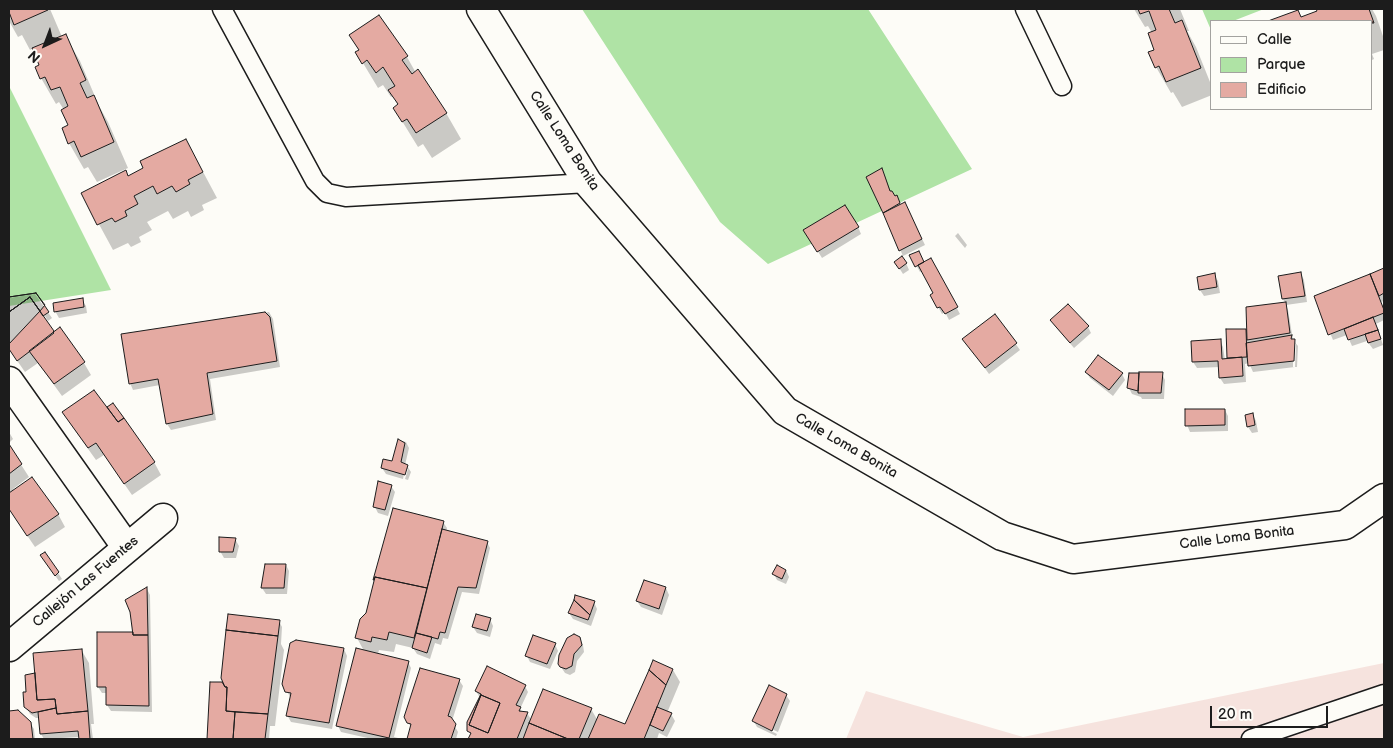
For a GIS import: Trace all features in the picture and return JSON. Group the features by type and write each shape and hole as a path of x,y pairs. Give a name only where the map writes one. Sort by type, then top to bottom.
{"street":[{"name":"Calle Loma Bonita","path":"481,9 588,183 785,411 1002,536 1073,559 1345,525 1384,498"},
{"path":"9,381 127,548"},
{"name":"Callejón Las Fuentes","path":"9,647 163,518"}],"lane":[{"path":"222,9 315,181 327,193 346,197 588,183"},
{"path":"1025,9 1062,86"},
{"path":"1252,739 1384,694"}],"shaded area":[{"path":"1384,663 1384,739 846,739 866,691 1023,737"}],"green space":[{"path":"582,9 868,9 972,169 768,264 720,222"},
{"path":"1202,9 1264,9 1236,20 1210,20 1210,28"},
{"path":"9,86 111,290 9,306"}],"building":[{"path":"9,9 48,9 48,10 14,25"},
{"path":"1138,9 1169,9 1175,23 1182,20 1201,68 1166,82 1159,66 1155,68 1148,52 1154,50 1148,33 1156,30 1149,11 1140,14"},
{"path":"1316,9 1369,9 1373,20 1271,20 1298,10 1301,17 1317,11"},
{"path":"379,15 408,56 402,60 412,74 418,69 447,113 416,133 407,119 402,122 393,108 398,104 388,90 395,86 383,67 376,73 367,60 362,64 355,52 359,50 349,35"},
{"path":"66,34 86,80 80,83 87,98 94,95 114,142 81,157 74,141 68,144 62,128 68,125 61,110 68,106 60,87 51,90 45,77 40,79 35,67 39,65 32,48"},
{"path":"186,139 203,172 188,180 190,184 176,192 172,186 157,194 153,186 134,196 138,204 125,211 127,216 115,222 112,218 97,225 81,193 126,170 128,176 143,168 140,161"},
{"path":"882,168 890,191 895,196 897,195 900,203 883,213 866,177"},
{"path":"905,202 922,239 899,251 883,213"},
{"path":"845,205 859,227 817,252 803,230"},
{"path":"919,251 924,262 915,267 909,255"},
{"path":"902,256 907,263 899,269 894,262"},
{"path":"931,258 958,307 945,314 940,307 937,308 930,295 933,293 918,265"},
{"path":"1384,268 1384,293 1379,296 1370,274"},
{"path":"1301,272 1305,296 1282,299 1278,276"},
{"path":"1215,273 1217,287 1199,290 1197,277"},
{"path":"1370,274 1384,313 1328,335 1314,296"},
{"path":"36,293 45,305 40,311 30,297 9,312 9,297"},
{"path":"36,293 49,312 43,316 30,297 9,312 9,297"},
{"path":"30,297 40,311 9,344 9,312"},
{"path":"30,297 54,333 17,361 9,349 9,312"},
{"path":"83,298 84,307 54,312 53,303"},
{"path":"1286,302 1290,333 1247,340 1246,307"},
{"path":"1068,304 1089,326 1070,343 1050,320"},
{"path":"265,312 270,317 277,361 207,373 213,414 166,424 158,379 129,384 121,334"},
{"path":"995,314 1017,343 985,368 962,339"},
{"path":"1373,317 1378,330 1348,340 1344,329"},
{"path":"60,327 85,362 54,384 29,351"},
{"path":"1226,329 1246,329 1247,357 1227,358"},
{"path":"1378,330 1381,339 1368,343 1365,334"},
{"path":"1292,335 1291,339 1295,339 1294,361 1248,366 1246,343"},
{"path":"1221,339 1222,359 1242,357 1243,376 1219,378 1218,361 1192,362 1191,341"},
{"path":"1098,355 1123,373 1109,390 1085,372"},
{"path":"1139,372 1163,372 1161,393 1138,393"},
{"path":"1129,373 1139,373 1138,391 1127,388"},
{"path":"94,390 118,422 124,418 155,462 124,484 96,443 88,448 62,412"},
{"path":"113,403 124,418 118,422 107,407"},
{"path":"1185,409 1225,409 1225,425 1185,426"},
{"path":"1253,413 1255,425 1247,427 1245,415"},
{"path":"398,439 405,443 401,462 408,465 405,475 381,468 383,459 392,461"},
{"path":"9,444 22,464 9,474"},
{"path":"32,477 59,514 27,536 9,509 9,493"},
{"path":"378,481 392,485 385,510 373,507"},
{"path":"393,508 444,521 427,588 375,577 373,580"},
{"path":"442,529 488,541 476,588 458,587 445,633 440,632 438,639 416,633"},
{"path":"219,537 236,538 233,552 219,552"},
{"path":"45,552 59,572 55,576 40,555"},
{"path":"265,564 286,564 284,588 261,588"},
{"path":"777,565 786,570 782,579 772,574"},
{"path":"375,577 427,588 414,638 389,632 387,640 372,637 371,642 355,638 360,619 366,613"},
{"path":"644,580 666,587 659,609 636,601"},
{"path":"147,587 148,635 133,635 130,612 125,600"},
{"path":"575,595 595,601 590,615 574,600"},
{"path":"574,600 590,615 588,620 568,613"},
{"path":"228,614 280,620 278,636 226,630"},
{"path":"476,614 491,618 487,631 472,627"},
{"path":"226,630 278,636 268,714 226,711 227,687 225,687 221,678"},
{"path":"97,632 133,632 133,635 148,635 149,706 106,705 106,687 97,687"},
{"path":"416,633 432,637 427,653 412,648"},
{"path":"574,634 580,637 582,645 574,654 572,666 566,669 558,664 559,655 567,638"},
{"path":"533,635 556,643 547,664 525,656"},
{"path":"296,640 344,648 329,723 286,716 291,693 285,692 282,684 290,643"},
{"path":"356,648 409,661 389,738 336,726"},
{"path":"82,649 88,711 57,714 55,699 37,700 33,653"},
{"path":"653,660 673,669 666,685 649,670"},
{"path":"487,666 526,685 516,705 521,707 519,711 528,712 517,739 468,739 471,733 467,731 467,722 481,694 475,691","holes":["481,695 500,703 488,733 469,725"]},
{"path":"420,668 460,679 448,716 456,724 451,739 407,739 411,724 407,723 404,717"},
{"path":"649,670 666,685 644,739 588,739 599,714 625,724"},
{"path":"35,673 37,700 55,699 56,708 32,713 24,707 23,692 26,692 25,675"},
{"path":"210,682 222,682 227,687 226,711 235,712 233,739 207,739"},
{"path":"769,685 787,694 772,731 752,721"},
{"path":"543,689 592,708 579,739 568,739 529,723"},
{"path":"481,695 500,703 488,733 469,725"},
{"path":"657,707 672,713 663,731 650,725"},
{"path":"56,708 57,714 88,711 90,739 79,739 78,731 40,734 38,712"},
{"path":"18,710 31,722 33,739 9,739 9,711"},
{"path":"235,712 268,714 265,739 233,739"},
{"path":"529,723 568,739 523,739"}]}
